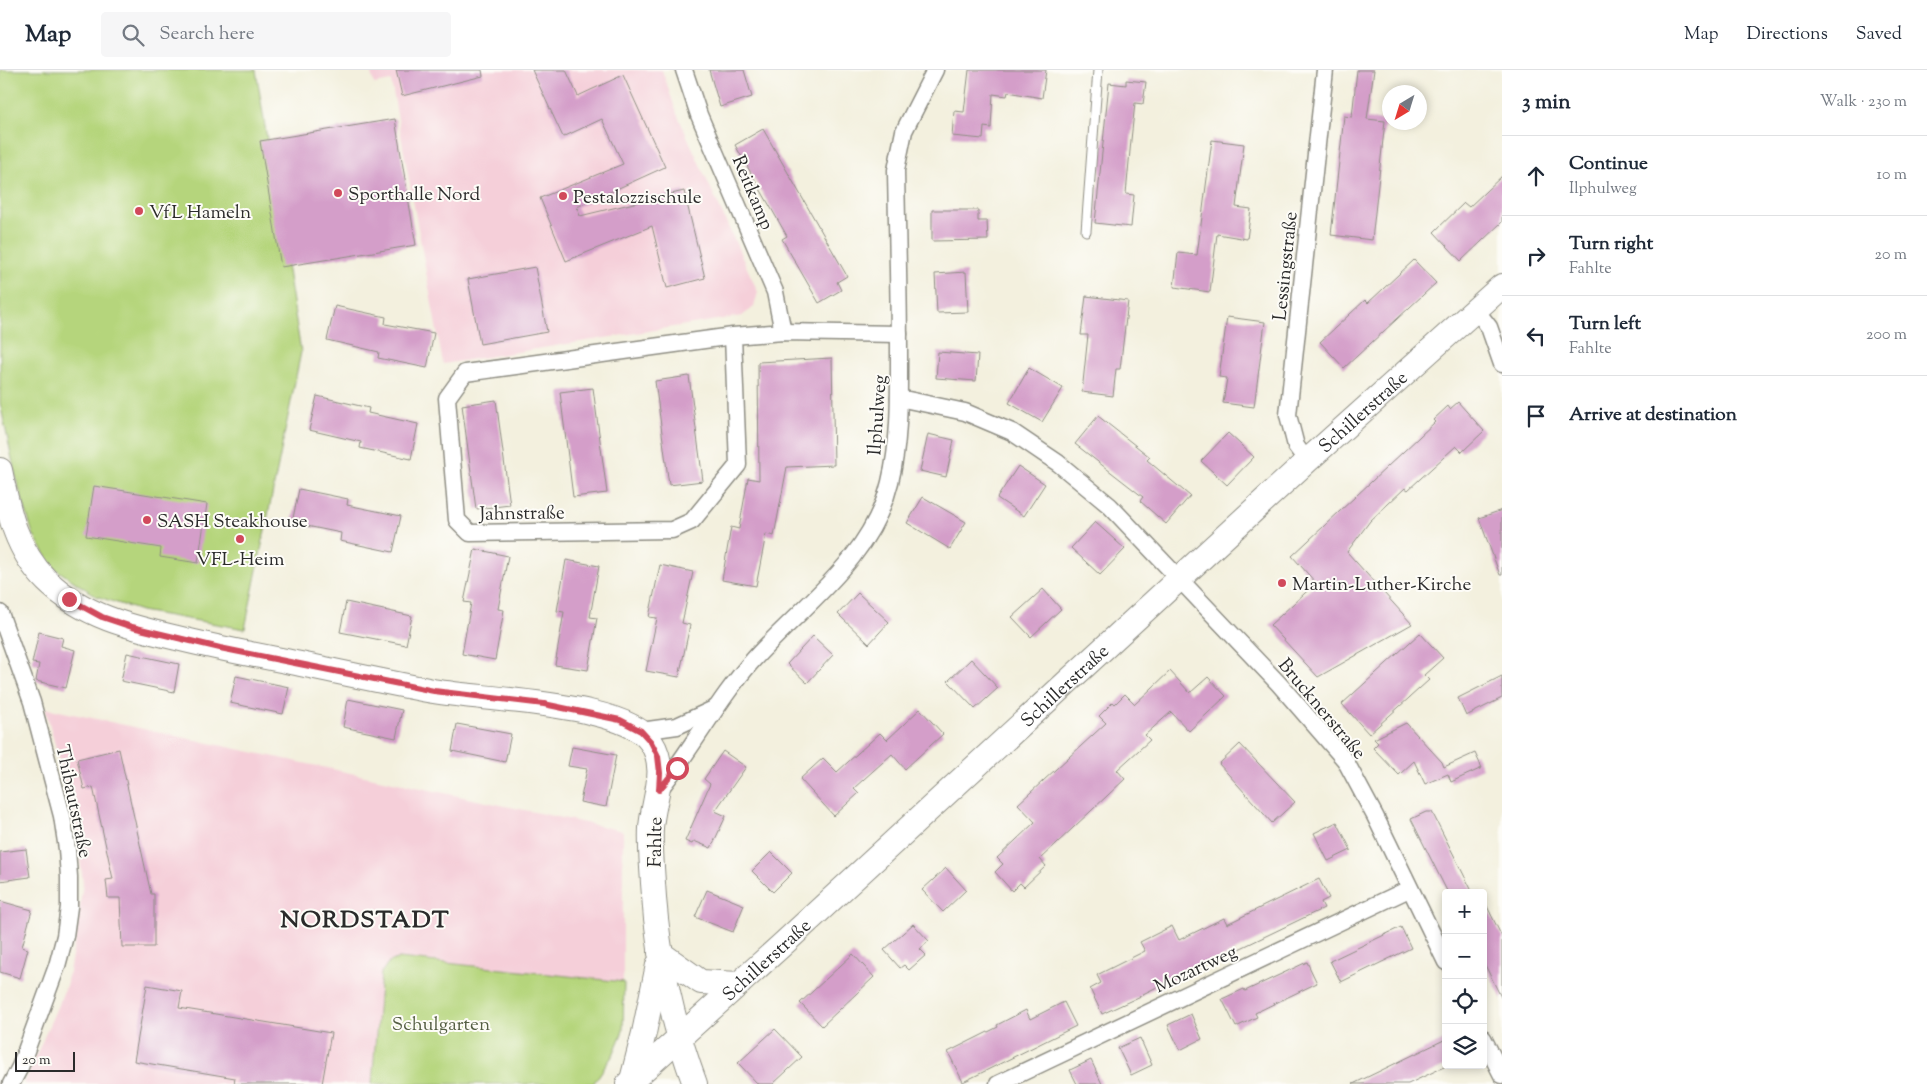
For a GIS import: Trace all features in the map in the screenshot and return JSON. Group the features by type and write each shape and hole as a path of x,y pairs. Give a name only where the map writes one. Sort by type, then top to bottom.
{"main road":[{"name":"Schillerstraße","path":"635,1083 679,1038 1308,461 1502,286"},
{"name":"Fahlte","path":"0,470 8,514 16,536 31,562 47,581 69,599 102,617 132,627 220,648 424,689 544,704 588,713 620,720 641,731 651,742 658,756 660,773 659,790 652,818 651,838 654,897 660,953 679,1038 695,1084"},
{"path":"635,1083 660,953 701,982 739,984"}],"street":[{"name":"Reitkamp","path":"684,70 699,115 775,292 782,332"},
{"name":"Ilphulweg","path":"659,790 677,768 716,708 754,659 829,584 863,544 878,515 890,482 899,416 896,170 904,131 935,70"},
{"name":"Lessingstraße","path":"1308,461 1296,446 1288,415 1325,70"},
{"path":"1476,310 1489,327 1502,364"},
{"name":"Jahnstraße","path":"733,336 738,465 692,521 672,530 470,533 457,520 447,398 464,373 733,336 782,332 899,334"},
{"name":"Brucknerstraße","path":"899,398 965,412 1012,432 1058,463 1110,506 1279,684 1345,760 1375,816 1442,954"},
{"name":"Thibautstraße","path":"0,613 32,702 62,816 69,877 69,908 65,936 57,966 20,1068 11,1084"},
{"name":"Ilphulweg","path":"641,731 677,726 716,708"},
{"name":"Mozartweg","path":"998,1084 1409,888"},
{"path":"1487,1046 1502,1075"}],"lane":[{"path":"1086,231 1098,70"}],"shaded area":[{"name":"Pestalozzischule","path":"370,70 662,70 677,114 758,292 754,307 742,316 443,364 391,81 374,84"},
{"path":"45,708 623,831 623,1031 613,1055 593,1084 24,1084 66,986 75,941 83,883 75,817"}],"green space":[{"name":"VfL Hameln","path":"0,70 256,70 301,352 245,629 141,611 96,596 54,568 33,534 17,482 0,403"},
{"name":"Schulgarten","path":"399,958 624,982 623,1031 613,1055 593,1084 372,1084 381,973 388,963"}],"building":[{"path":"396,70 482,70 483,76 402,96"},
{"path":"532,70 566,70 578,96 623,75 665,167 577,207 580,216 684,191 705,278 667,288 652,226 566,261 540,198 623,164 602,119 563,137"},
{"path":"709,70 744,70 752,97 720,107"},
{"path":"969,70 1046,70 1042,98 1008,92 1007,96 993,94 991,128 984,127 983,139 952,136 954,111 964,112"},
{"path":"1357,70 1374,70 1367,119 1382,121 1382,130 1384,130 1372,240 1331,235 1344,116 1352,117"},
{"path":"1126,80 1146,82 1143,104 1135,103 1131,140 1126,194 1134,195 1131,227 1095,223 1109,83 1126,85"},
{"name":"Sporthalle Nord","path":"395,119 416,245 281,267 260,141"},
{"path":"763,129 847,276 837,282 841,290 819,303 782,239 787,236 735,145"},
{"path":"1212,140 1244,144 1236,207 1251,209 1247,239 1217,234 1210,292 1174,287 1178,253 1197,255"},
{"path":"1502,176 1502,222 1461,261 1434,232 1464,203 1469,207"},
{"path":"932,210 978,210 978,221 987,221 988,240 932,241"},
{"path":"1414,260 1436,283 1344,368 1320,342 1365,300 1368,303"},
{"path":"535,267 547,332 480,344 468,279"},
{"path":"966,272 968,312 937,313 935,274"},
{"path":"1086,296 1128,301 1120,369 1116,369 1113,396 1082,392 1088,335 1081,335"},
{"path":"335,306 386,317 385,324 434,333 427,368 378,358 379,352 327,340"},
{"path":"1227,317 1265,322 1254,407 1223,403 1227,378 1219,377"},
{"path":"938,352 978,355 976,381 936,378"},
{"path":"832,358 834,465 787,467 774,536 766,534 756,586 722,580 731,527 739,529 748,478 759,480 758,362"},
{"path":"1029,368 1063,388 1042,422 1009,403"},
{"path":"689,376 703,481 669,485 655,381"},
{"path":"593,388 607,493 573,497 560,392"},
{"path":"317,396 369,408 368,413 418,424 411,459 360,448 361,442 309,430"},
{"path":"496,400 510,505 476,509 462,405"},
{"path":"1458,402 1484,431 1462,452 1456,446 1408,490 1405,488 1370,521 1347,552 1412,624 1318,677 1270,625 1316,583 1292,556 1435,422 1433,420 1448,406 1450,409"},
{"path":"1098,416 1150,457 1147,460 1190,496 1166,524 1140,501 1143,497 1075,444"},
{"path":"1228,433 1254,457 1227,485 1201,461"},
{"path":"928,434 954,440 946,477 920,471"},
{"path":"1018,466 1045,484 1024,516 997,498"},
{"name":"SASH Steakhouse","path":"94,486 207,504 198,563 160,557 161,548 86,536"},
{"path":"299,489 348,499 347,505 401,516 393,552 340,541 341,533 292,523"},
{"path":"923,497 966,522 950,549 907,523"},
{"path":"1502,510 1502,575 1500,575 1479,518"},
{"path":"1095,522 1125,549 1100,575 1071,548"},
{"path":"475,549 508,556 498,609 504,610 495,660 462,654 471,603 464,602"},
{"path":"566,560 599,566 590,617 597,618 588,670 555,665 564,612 557,611"},
{"path":"660,565 693,572 682,623 690,625 679,677 646,671 657,618 649,617"},
{"path":"1043,589 1061,609 1031,637 1012,617"},
{"path":"858,593 889,622 869,644 838,614"},
{"path":"346,602 412,616 406,645 340,632"},
{"path":"39,632 63,638 61,646 75,650 66,688 36,681 39,664 32,663"},
{"path":"1420,633 1443,658 1424,675 1429,680 1369,734 1342,704"},
{"path":"813,636 833,655 807,683 787,664"},
{"path":"127,653 179,664 174,692 121,681"},
{"path":"971,659 998,688 975,709 948,681"},
{"path":"1170,671 1190,693 1208,677 1226,696 1189,731 1171,712 1145,735 1150,740 1117,770 1125,779 1040,859 1046,866 1024,887 1020,883 1012,891 995,872 1003,864 997,858 1035,822 1018,804 1106,723 1099,716 1113,702 1115,704 1125,694 1135,704"},
{"path":"236,676 289,687 283,714 230,703"},
{"path":"1502,676 1502,698 1466,716 1458,698"},
{"path":"348,699 402,710 396,738 343,727"},
{"path":"920,709 943,734 905,769 892,754 854,788 859,793 834,816 800,779 823,758 837,772 880,733 887,740"},
{"path":"1406,723 1442,762 1444,767 1475,753 1482,768 1451,782 1448,774 1425,784 1414,761 1399,775 1373,748 1378,743 1374,739"},
{"path":"457,724 511,734 505,762 452,751"},
{"path":"1240,744 1295,802 1272,823 1219,764"},
{"path":"572,747 616,755 606,807 580,802 587,769 568,766"},
{"path":"119,749 151,894 154,894 154,947 122,947 120,898 108,898 106,880 113,879 93,787 84,789 77,759"},
{"path":"723,751 746,767 715,811 726,816 711,848 694,841 692,844 685,841 710,784 704,779"},
{"path":"1426,812 1432,812 1471,889 1446,889 1411,819"},
{"path":"1337,822 1351,850 1328,861 1314,833"},
{"path":"26,849 30,877 0,881 0,852"},
{"path":"771,852 792,873 773,892 752,871"},
{"path":"946,868 966,890 943,912 922,890"},
{"path":"1319,879 1329,898 1321,902 1324,908 1214,961 1213,959 1102,1014 1090,989 1101,983 1097,975 1145,951 1140,942 1172,926 1179,940 1224,918 1227,924"},
{"path":"707,890 744,905 733,932 695,917"},
{"path":"0,901 32,910 22,947 28,949 20,978 0,972"},
{"path":"1487,906 1502,937 1502,999 1487,969"},
{"path":"913,924 929,941 920,949 926,955 909,970 904,965 900,968 884,950"},
{"path":"1401,927 1411,948 1341,982 1330,961"},
{"path":"853,954 874,977 822,1026 800,1003"},
{"path":"1307,962 1317,983 1255,1013 1257,1017 1236,1027 1222,999 1244,989 1245,991"},
{"path":"147,985 182,991 179,1008 331,1033 322,1084 234,1084 235,1078 134,1061"},
{"path":"1064,1002 1076,1026 963,1082 948,1052 998,1027 997,1025 1026,1010 1030,1019"},
{"path":"1191,1014 1202,1039 1180,1050 1168,1025"},
{"path":"775,1029 802,1057 773,1084 758,1084 738,1063"},
{"path":"1140,1038 1152,1065 1131,1075 1118,1048"},
{"path":"1442,1041 1442,1068 1408,1084 1353,1084"},
{"path":"1091,1060 1102,1084 1077,1084 1070,1070"}],"place":[{"name":"Sporthalle Nord","path":"338,193"},
{"name":"Pestalozzischule","path":"563,196"},
{"name":"VfL Hameln","path":"139,211"},
{"name":"SASH Steakhouse","path":"147,520"},
{"name":"VFL-Heim","path":"240,539"},
{"name":"Martin-Luther-Kirche","path":"1282,583"}],"district":[{"name":"NORDSTADT","path":"365,919"}],"route":[{"path":"69,599 102,617 132,627 220,648 434,691 544,704 620,720 641,731 651,742 658,756 659,790 677,768"}]}
